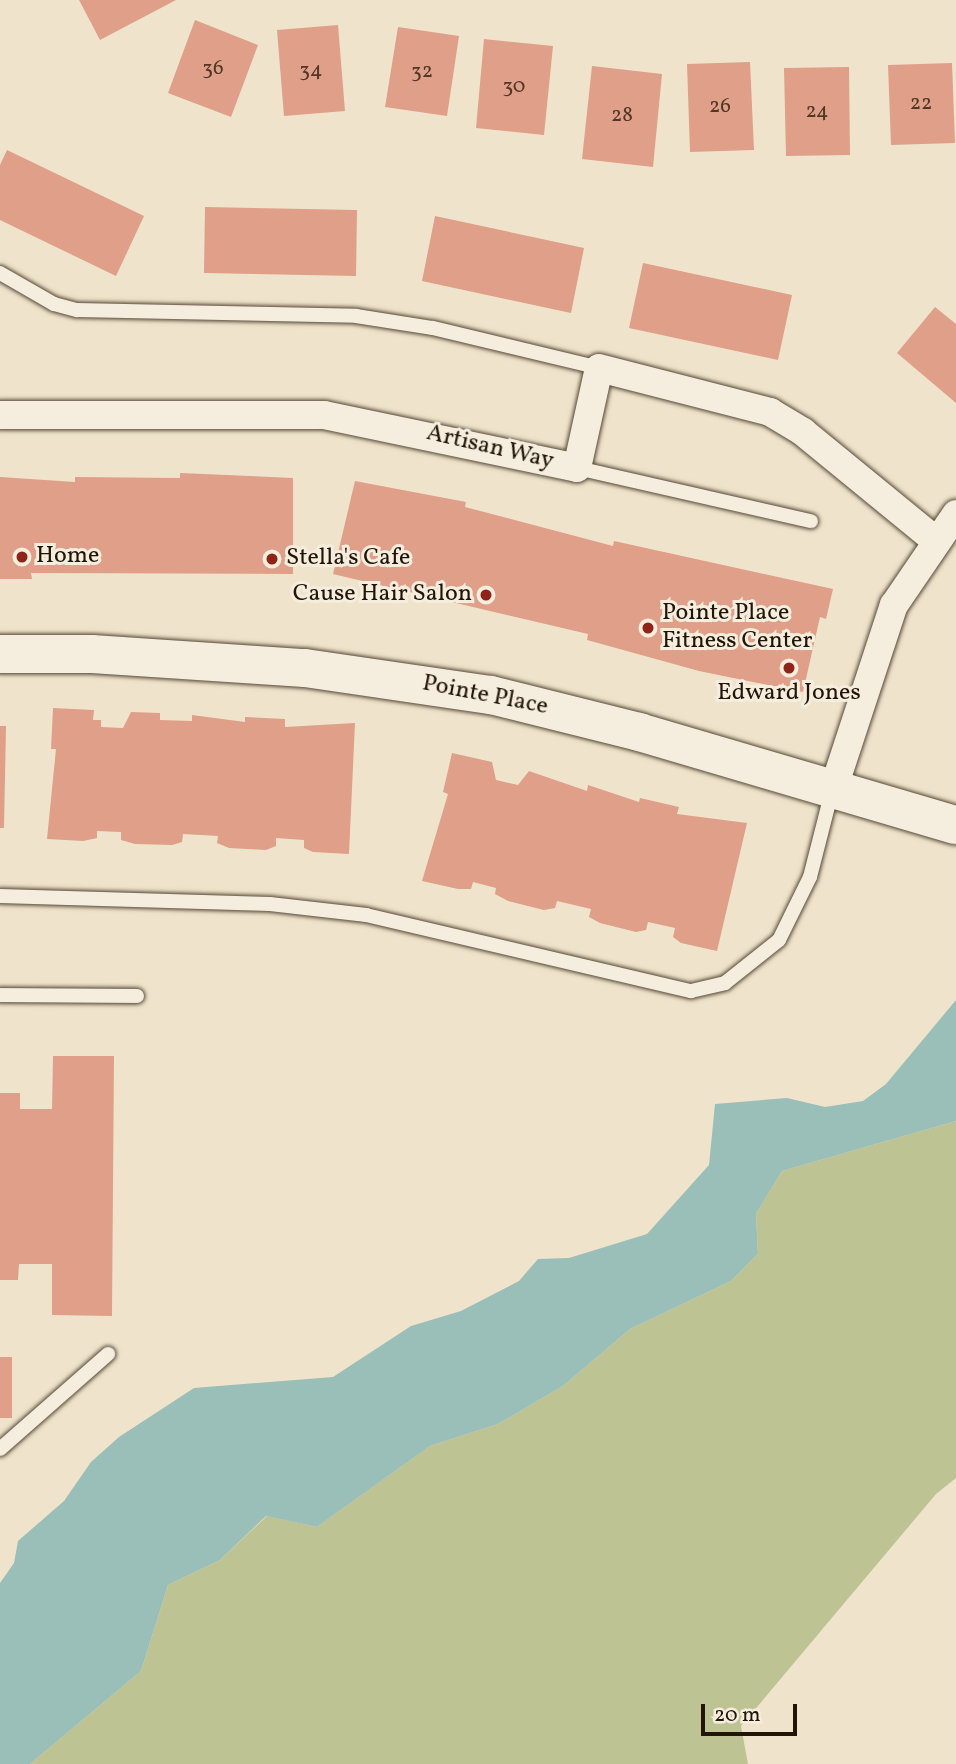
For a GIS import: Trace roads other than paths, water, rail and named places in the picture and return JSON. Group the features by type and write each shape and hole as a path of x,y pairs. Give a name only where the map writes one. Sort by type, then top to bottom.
{"street":[{"name":"Artisan Way","path":"0,415 324,415 577,468 599,368"},
{"path":"599,368 770,412 803,432 935,540"},
{"path":"833,790 879,639 913,571 956,514"},
{"name":"Pointe Place","path":"0,654 92,654 403,681 565,712 956,825"}],"lane":[{"path":"0,273 54,304 77,310 356,316 433,328 599,368"},
{"path":"577,468 811,520"},
{"path":"0,896 270,904 366,915 691,991 725,983 779,940 810,877 833,790"},
{"path":"0,995 137,996"},
{"path":"0,1449 108,1354"}],"water":[{"path":"956,1000 956,1121 782,1171 756,1214 758,1254 731,1281 630,1329 563,1386 498,1424 430,1446 317,1527 266,1516 220,1560 168,1585 141,1671 30,1764 0,1764 0,1583 14,1563 18,1541 64,1501 91,1462 119,1437 194,1388 333,1377 411,1326 461,1311 519,1281 538,1259 569,1258 647,1234 709,1165 715,1104 787,1098 825,1107 863,1101 886,1084"}],"place":[{"name":"Home","path":"22,557"},
{"name":"Stella's Cafe","path":"272,559"},
{"name":"Cause Hair Salon","path":"486,595"},
{"name":"Pointe Place Fitness Center","path":"648,628"},
{"name":"Edward Jones","path":"789,668"}]}
